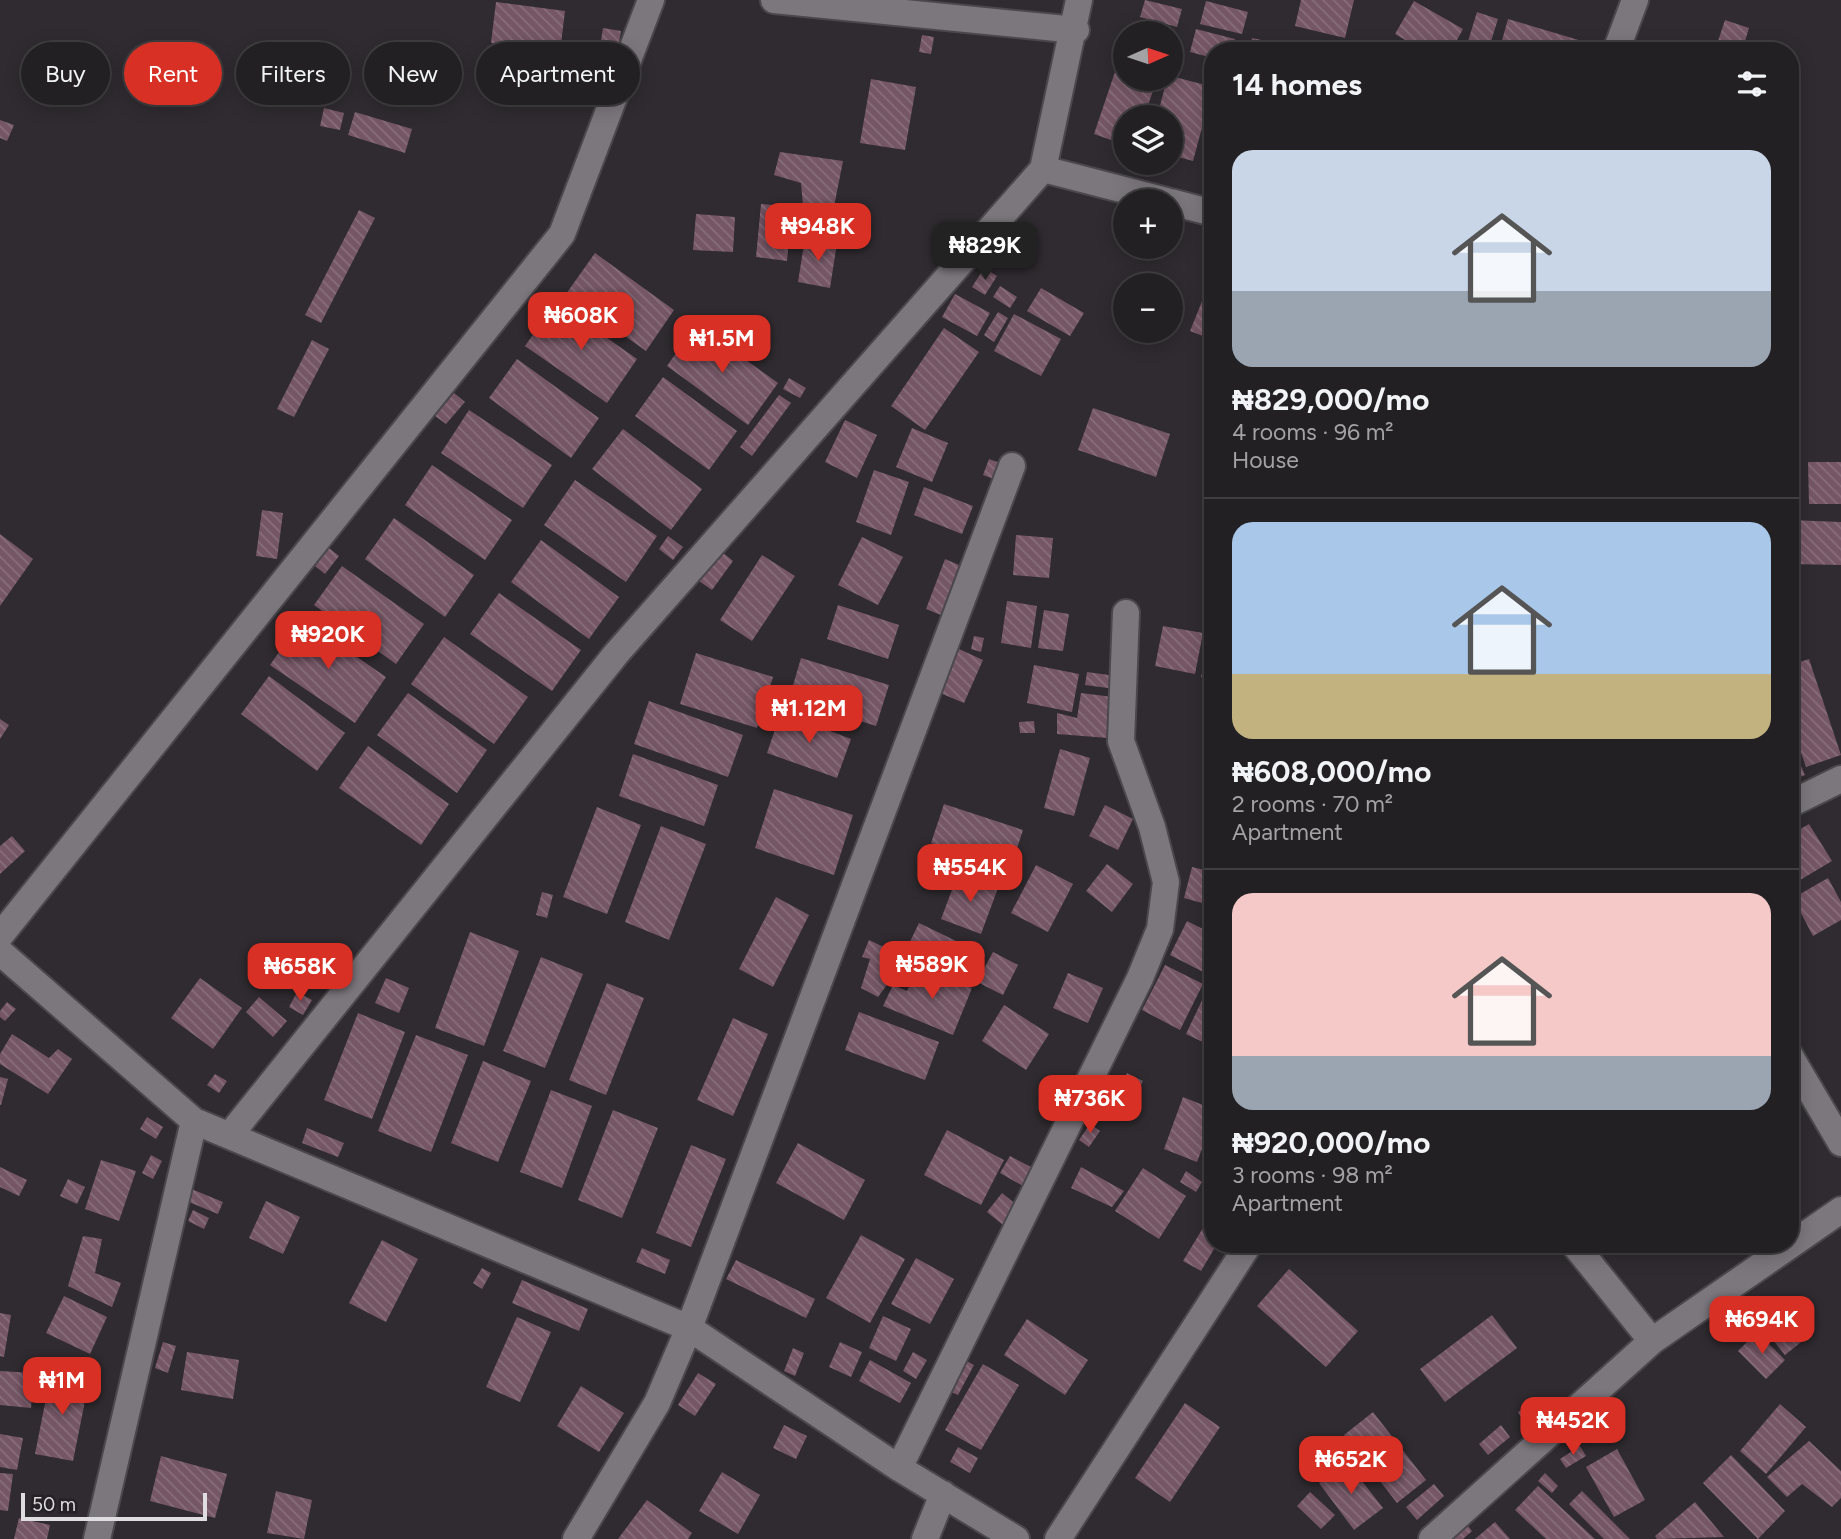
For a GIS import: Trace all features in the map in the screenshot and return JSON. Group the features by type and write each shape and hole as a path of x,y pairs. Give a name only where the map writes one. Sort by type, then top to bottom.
{"street":[{"path":"0,936 562,234 651,0"},
{"path":"774,0 1076,30"},
{"path":"230,1135 617,654 1043,169 1076,30 1079,0"},
{"path":"1619,42 1635,0"},
{"path":"1043,169 1119,189"},
{"path":"1183,206 1204,211"},
{"path":"576,1539 657,1403 689,1328 1012,466"},
{"path":"900,1468 1140,978 1160,929 1166,882 1152,827 1121,741 1126,613"},
{"path":"1799,800 1841,779"},
{"path":"0,952 194,1121 689,1328 900,1468 1016,1539"},
{"path":"1799,1071 1841,1143"},
{"path":"97,1539 194,1121"},
{"path":"1799,1239 1841,1210"},
{"path":"1058,1539 1243,1253"},
{"path":"1581,1253 1653,1341"},
{"path":"1432,1539 1653,1341 1779,1253"},
{"path":"925,1539 943,1494"}],"building":[{"path":"1145,0 1182,9 1179,21 1155,21 1140,17"},
{"path":"1301,0 1354,0 1345,38 1295,26"},
{"path":"1206,1 1248,12 1242,34 1200,24"},
{"path":"1414,1 1463,29 1456,42 1409,42 1395,34"},
{"path":"496,2 565,11 561,42 491,42"},
{"path":"1477,12 1498,19 1491,42 1468,42"},
{"path":"1508,19 1582,41 1582,42 1502,42"},
{"path":"1725,20 1749,28 1745,42 1718,42"},
{"path":"603,28 621,31 619,42 601,42"},
{"path":"1196,29 1235,39 1234,42 1204,42 1204,56 1190,52"},
{"path":"922,35 934,37 931,54 919,52"},
{"path":"1252,38 1271,42 1251,42"},
{"path":"1113,78 1113,91 1153,91 1148,105 1113,105 1113,141 1094,134"},
{"path":"871,79 916,87 905,150 860,143"},
{"path":"1183,79 1204,85 1204,120 1193,161 1183,158 1183,105 1160,105 1164,91 1183,91"},
{"path":"324,108 344,113 340,130 320,126"},
{"path":"355,112 412,129 405,153 348,135"},
{"path":"0,120 14,125 7,141 0,138"},
{"path":"780,152 843,161 831,222 804,217 801,183 774,175"},
{"path":"761,204 792,207 787,261 756,257"},
{"path":"359,210 375,218 321,323 305,315"},
{"path":"696,214 735,217 733,252 693,250"},
{"path":"805,238 837,243 830,288 798,282"},
{"path":"595,253 674,310 646,351 566,294"},
{"path":"984,268 997,276 985,295 972,287"},
{"path":"1000,286 1017,297 1010,308 993,297"},
{"path":"1041,288 1084,313 1070,336 1027,311"},
{"path":"955,294 990,313 977,336 942,317"},
{"path":"1204,296 1204,336 1190,331"},
{"path":"556,302 637,359 607,403 525,346"},
{"path":"998,312 1008,318 994,342 984,335"},
{"path":"1014,314 1061,339 1041,376 994,351"},
{"path":"696,324 778,383 748,425 667,366"},
{"path":"944,328 979,352 925,430 891,406"},
{"path":"312,340 329,349 294,417 277,409"},
{"path":"517,359 599,418 571,458 489,398"},
{"path":"663,377 737,431 709,470 635,416"},
{"path":"789,378 806,388 800,398 783,389"},
{"path":"454,393 465,402 446,424 435,416"},
{"path":"779,395 791,403 752,456 740,447"},
{"path":"1093,408 1170,434 1156,477 1078,450"},
{"path":"469,410 552,465 523,508 441,453"},
{"path":"845,420 877,435 857,478 825,462"},
{"path":"912,428 948,443 932,482 896,467"},
{"path":"623,429 702,489 671,530 592,469"},
{"path":"989,459 1003,464 996,480 983,475"},
{"path":"1808,462 1841,462 1841,504 1809,504"},
{"path":"432,465 512,520 485,560 405,505"},
{"path":"874,470 909,482 891,535 856,522"},
{"path":"575,480 657,536 626,582 544,525"},
{"path":"924,487 973,506 962,534 914,515"},
{"path":"262,510 283,513 277,559 256,556"},
{"path":"394,518 474,575 445,617 365,559"},
{"path":"1799,520 1841,522 1841,565 1799,564"},
{"path":"0,534 33,559 0,606"},
{"path":"1016,535 1053,538 1049,578 1013,575"},
{"path":"668,536 683,547 673,560 659,549"},
{"path":"862,537 903,557 878,605 838,585"},
{"path":"541,540 619,597 589,639 511,582"},
{"path":"329,548 339,556 325,574 315,566"},
{"path":"721,551 733,561 712,590 699,581"},
{"path":"762,555 795,576 752,641 720,620"},
{"path":"945,559 959,565 941,615 926,609"},
{"path":"342,566 424,624 396,664 314,605"},
{"path":"499,593 581,650 552,691 470,634"},
{"path":"1007,601 1037,606 1031,648 1001,643"},
{"path":"838,605 899,625 888,659 827,639"},
{"path":"1044,610 1069,614 1063,651 1038,648"},
{"path":"302,619 386,677 355,723 270,665"},
{"path":"1163,626 1203,633 1195,674 1155,666"},
{"path":"974,636 984,638 981,652 971,649"},
{"path":"444,637 528,697 494,744 411,684"},
{"path":"959,649 983,660 964,703 940,693"},
{"path":"696,653 773,677 757,728 680,704"},
{"path":"801,658 889,685 876,726 789,699"},
{"path":"1809,659 1841,755 1806,767 1799,747 1799,662"},
{"path":"1034,665 1079,674 1072,712 1027,703"},
{"path":"1087,672 1116,676 1115,689 1085,685"},
{"path":"269,676 345,733 317,771 241,714"},
{"path":"408,693 487,750 457,793 377,735"},
{"path":"1081,693 1113,697 1108,738 1057,734 1057,713 1077,718"},
{"path":"649,701 743,735 728,777 634,744"},
{"path":"781,712 851,739 837,778 767,753"},
{"path":"0,719 9,725 0,739"},
{"path":"1034,721 1035,733 1020,733 1019,722"},
{"path":"368,746 449,804 421,845 339,788"},
{"path":"1060,749 1090,758 1074,816 1044,808"},
{"path":"633,754 718,785 704,826 619,796"},
{"path":"1799,761 1805,775 1799,777"},
{"path":"774,789 853,815 834,875 755,848"},
{"path":"944,804 1023,830 1010,870 931,843"},
{"path":"1105,805 1133,819 1118,850 1089,836"},
{"path":"597,807 641,825 607,914 563,897"},
{"path":"1809,824 1832,861 1799,881 1799,830"},
{"path":"661,826 706,844 669,940 625,922"},
{"path":"12,836 25,851 0,874 0,846"},
{"path":"1107,864 1133,884 1112,912 1086,891"},
{"path":"1036,865 1073,884 1048,932 1011,913"},
{"path":"1192,867 1204,870 1204,904 1184,898"},
{"path":"958,874 998,888 981,934 941,919"},
{"path":"1828,878 1841,902 1841,920 1813,936 1799,909 1799,895"},
{"path":"542,892 553,895 547,918 536,915"},
{"path":"776,897 809,915 773,987 739,969"},
{"path":"1187,921 1204,930 1204,972 1170,955"},
{"path":"919,923 985,955 972,979 907,948"},
{"path":"470,932 519,951 484,1046 435,1028"},
{"path":"869,940 913,961 905,981 894,975 878,997 861,988 870,959 862,957"},
{"path":"993,952 1018,965 1003,995 977,982"},
{"path":"541,957 583,974 545,1068 503,1051"},
{"path":"1165,965 1203,984 1180,1030 1142,1010"},
{"path":"935,970 972,988 953,1035 883,1006 893,985 907,991 912,980 926,982"},
{"path":"1068,973 1103,988 1088,1023 1053,1008"},
{"path":"200,978 242,1008 213,1049 171,1018"},
{"path":"386,978 409,988 399,1013 375,1003"},
{"path":"607,983 644,998 606,1095 569,1080"},
{"path":"297,992 312,1000 303,1015 289,1007"},
{"path":"1204,996 1204,1043 1186,1034"},
{"path":"259,997 287,1021 273,1037 246,1012"},
{"path":"7,1002 16,1009 5,1021 0,1017 0,1011"},
{"path":"1004,1005 1049,1034 1026,1070 982,1041"},
{"path":"859,1012 939,1042 925,1080 845,1050"},
{"path":"358,1013 405,1032 372,1119 324,1100"},
{"path":"733,1018 768,1034 733,1116 697,1100"},
{"path":"12,1034 49,1058 58,1049 72,1059 48,1094 0,1064 0,1054"},
{"path":"416,1035 468,1055 431,1152 378,1131"},
{"path":"483,1061 531,1081 498,1162 451,1143"},
{"path":"1127,1073 1143,1081 1128,1110 1112,1102"},
{"path":"215,1074 227,1081 219,1093 207,1085"},
{"path":"0,1077 8,1079 1,1105 0,1105"},
{"path":"551,1090 592,1106 562,1188 520,1172"},
{"path":"1183,1097 1204,1105 1204,1144 1197,1162 1164,1149"},
{"path":"613,1110 658,1128 622,1218 578,1200"},
{"path":"147,1117 163,1127 156,1139 140,1129"},
{"path":"1090,1124 1100,1131 1089,1147 1079,1140"},
{"path":"307,1128 344,1143 338,1157 302,1143"},
{"path":"947,1130 1004,1160 981,1205 924,1175"},
{"path":"798,1143 865,1180 844,1220 776,1183"},
{"path":"691,1145 726,1159 691,1247 656,1233"},
{"path":"151,1155 162,1161 153,1179 142,1173"},
{"path":"1010,1156 1033,1168 1023,1186 1000,1173"},
{"path":"101,1160 136,1171 119,1221 85,1209"},
{"path":"0,1167 27,1180 19,1196 0,1187"},
{"path":"1081,1167 1124,1191 1112,1207 1071,1188"},
{"path":"1143,1168 1186,1196 1159,1239 1115,1211"},
{"path":"1186,1171 1202,1182 1196,1192 1180,1182"},
{"path":"68,1179 85,1187 77,1204 60,1196"},
{"path":"189,1188 223,1202 218,1214 184,1200"},
{"path":"1002,1193 1018,1206 1003,1225 987,1212"},
{"path":"266,1201 300,1217 283,1254 249,1238"},
{"path":"193,1210 209,1218 204,1229 188,1221"},
{"path":"1204,1226 1204,1253 1212,1253 1201,1271 1183,1261"},
{"path":"861,1235 905,1259 870,1323 826,1298"},
{"path":"83,1236 102,1239 95,1273 121,1283 112,1307 68,1286"},
{"path":"382,1240 418,1259 386,1322 349,1303"},
{"path":"642,1248 670,1260 665,1274 636,1262"},
{"path":"916,1258 954,1279 930,1324 891,1304"},
{"path":"736,1260 815,1299 806,1318 726,1279"},
{"path":"482,1268 491,1273 482,1289 473,1283"},
{"path":"1289,1269 1358,1331 1326,1367 1257,1306"},
{"path":"522,1280 588,1309 579,1331 512,1303"},
{"path":"64,1296 107,1317 90,1354 46,1333"},
{"path":"1783,1310 1805,1339 1785,1355 1762,1326"},
{"path":"0,1313 11,1315 4,1357 0,1356"},
{"path":"1492,1315 1517,1348 1445,1402 1420,1369"},
{"path":"883,1316 911,1329 896,1361 869,1348"},
{"path":"517,1317 551,1332 520,1402 486,1387"},
{"path":"1027,1319 1088,1360 1065,1395 1004,1355"},
{"path":"1757,1332 1785,1360 1766,1379 1738,1351"},
{"path":"163,1342 176,1346 168,1373 155,1368"},
{"path":"840,1342 862,1352 851,1377 829,1367"},
{"path":"793,1348 804,1353 795,1376 784,1371"},
{"path":"187,1352 239,1360 233,1399 181,1390"},
{"path":"913,1352 927,1360 916,1379 903,1371"},
{"path":"870,1360 911,1383 900,1403 859,1381"},
{"path":"965,1360 974,1365 958,1395 949,1391"},
{"path":"983,1364 1019,1385 981,1450 945,1430"},
{"path":"0,1371 34,1373 31,1408 0,1405"},
{"path":"51,1373 89,1381 73,1461 35,1454"},
{"path":"698,1373 716,1384 695,1416 678,1405"},
{"path":"581,1386 624,1413 599,1452 557,1426"},
{"path":"1542,1397 1551,1412 1527,1427 1518,1412"},
{"path":"1185,1403 1220,1427 1170,1502 1135,1478"},
{"path":"1780,1404 1806,1427 1766,1474 1740,1451"},
{"path":"1373,1412 1426,1480 1397,1503 1344,1435"},
{"path":"784,1425 807,1436 796,1459 773,1448"},
{"path":"1501,1425 1510,1437 1488,1455 1479,1444"},
{"path":"0,1434 23,1438 17,1470 0,1467"},
{"path":"1809,1441 1841,1471 1841,1498 1832,1507 1802,1484 1787,1497 1767,1477"},
{"path":"1580,1446 1586,1456 1566,1468 1560,1459"},
{"path":"958,1447 978,1458 970,1473 950,1462"},
{"path":"1617,1449 1645,1500 1614,1517 1586,1467"},
{"path":"1731,1455 1785,1511 1758,1539 1703,1483"},
{"path":"161,1456 227,1474 215,1518 150,1501"},
{"path":"1347,1462 1383,1508 1354,1530 1319,1483"},
{"path":"722,1472 760,1495 738,1534 699,1511"},
{"path":"0,1473 13,1474 8,1511 0,1510"},
{"path":"1545,1473 1558,1486 1552,1493 1538,1481"},
{"path":"1434,1484 1444,1496 1417,1520 1406,1507"},
{"path":"1538,1486 1595,1539 1546,1539 1515,1510"},
{"path":"276,1491 312,1500 304,1539 267,1533"},
{"path":"1582,1491 1630,1539 1604,1539 1569,1504"},
{"path":"1310,1492 1335,1515 1321,1529 1297,1506"},
{"path":"647,1500 692,1533 688,1539 618,1539"},
{"path":"1695,1502 1724,1537 1657,1539 1655,1536"},
{"path":"19,1518 50,1525 47,1539 14,1539"},
{"path":"1464,1521 1472,1531 1463,1539 1444,1539"},
{"path":"1495,1522 1510,1539 1475,1539"}]}
